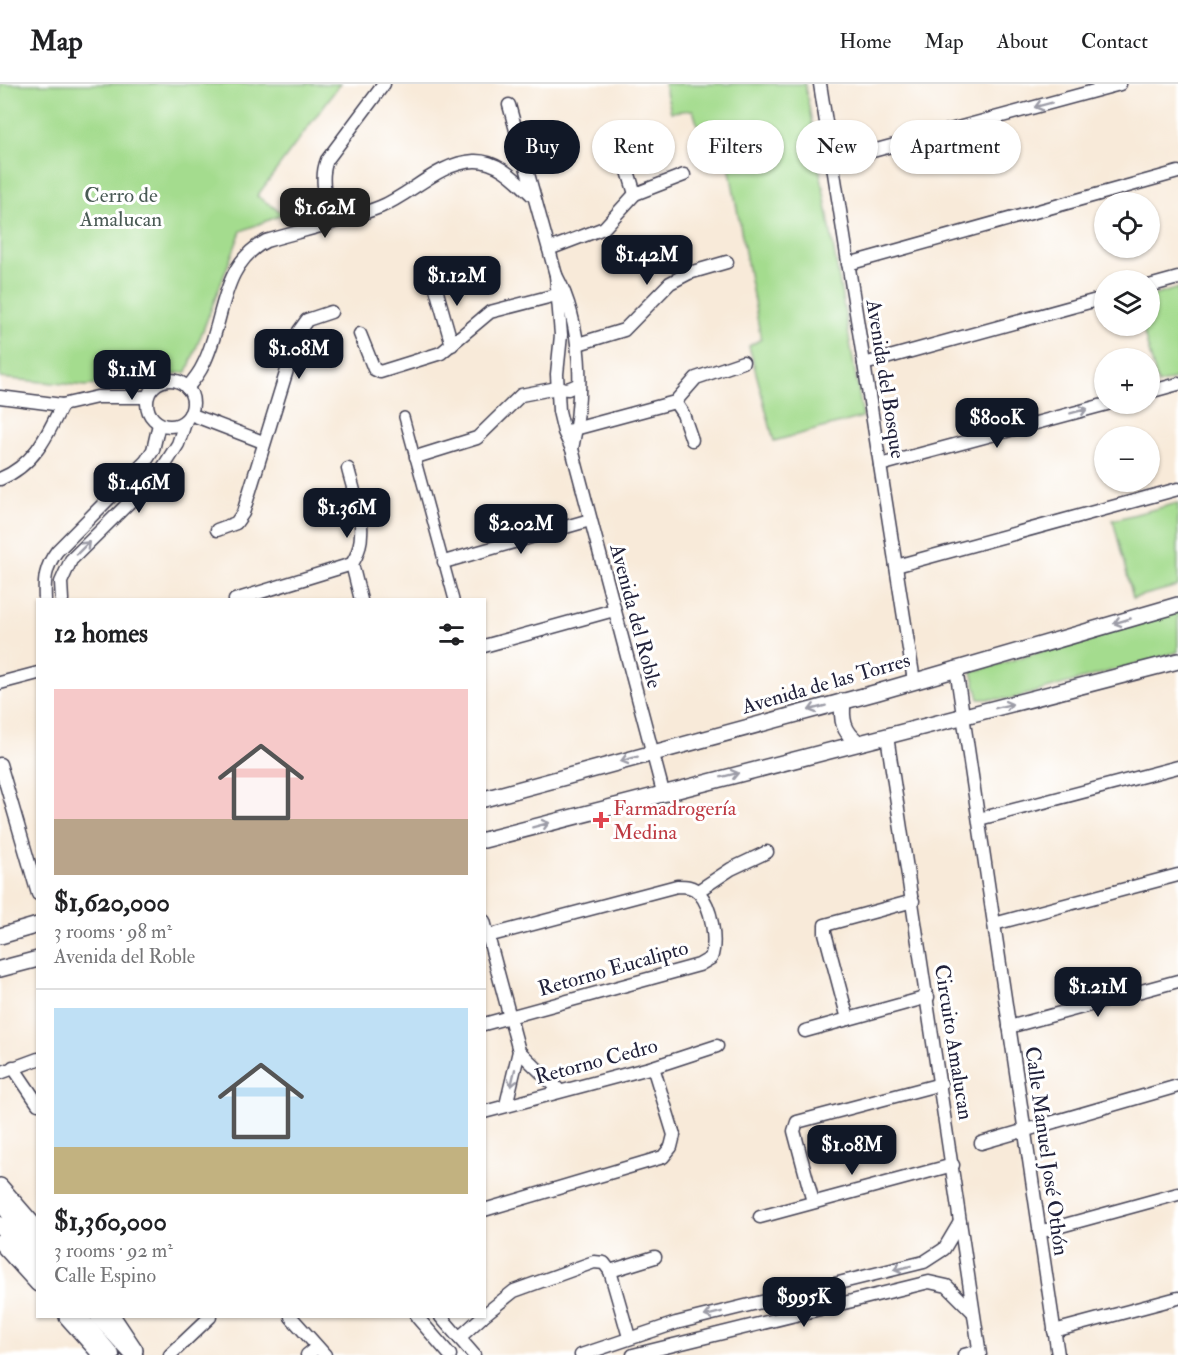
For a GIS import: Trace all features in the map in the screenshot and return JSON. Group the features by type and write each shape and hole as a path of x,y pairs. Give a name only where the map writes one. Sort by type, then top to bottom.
{"main road":[{"path":"0,1202 36,1244"},
{"path":"0,1225 36,1267"},
{"path":"80,1318 110,1350 136,1355"},
{"path":"99,1318 110,1350"}],"street":[{"path":"331,222 323,183 323,171 327,160 384,84"},
{"name":"Avenida del Bosque","path":"820,84 826,120"},
{"path":"878,150 1120,84"},
{"path":"509,105 532,195"},
{"name":"Avenida del Roble","path":"187,388 204,364 232,275 251,248 266,241 377,208 437,173 476,161 508,172 532,195 578,344 578,379 570,430"},
{"path":"848,264 1178,172"},
{"path":"629,174 635,194"},
{"name":"Avenida del Bosque","path":"834,174 914,681"},
{"path":"549,249 604,228 635,194 684,175"},
{"path":"578,344 624,330 670,283 689,273 727,262"},
{"path":"433,278 452,345"},
{"path":"1160,283 1178,278"},
{"path":"360,334 374,369 380,372 441,353 481,317 490,312 561,294"},
{"name":"Avenida del Roble","path":"561,294 557,388 570,430 572,449 590,520 663,792"},
{"path":"864,364 1094,301"},
{"path":"217,530 236,523 240,519 299,331 307,320 332,312"},
{"path":"570,430 675,402 696,378 743,362"},
{"path":"416,457 477,438 521,395 557,388 567,389 578,379 567,370 557,374"},
{"path":"62,598 61,582 71,560 161,471 178,444 193,405 187,388 170,380 160,382 147,397 147,407 151,417 159,424 173,427 188,417"},
{"path":"1160,389 1178,384"},
{"path":"0,397 62,405 97,397 147,397"},
{"path":"675,402 683,414 692,440"},
{"path":"0,479 19,470 33,457 62,405"},
{"path":"880,465 1094,407"},
{"path":"188,417 263,442"},
{"path":"404,417 453,598"},
{"path":"45,598 44,582 48,564 57,551 146,461 153,450 159,424"},
{"path":"242,598 352,564 361,550 363,531 348,469"},
{"path":"896,566 1178,489"},
{"path":"444,562 590,520"},
{"path":"352,564 360,598"},
{"name":"Avenida de las Torres","path":"486,798 843,701 1178,605"},
{"path":"486,645 614,610"},
{"path":"486,839 1178,661"},
{"name":"Calle Manuel José Othón","path":"956,668 1058,1355"},
{"path":"0,683 36,674"},
{"path":"843,701 844,726 849,736 858,743"},
{"name":"Circuito Amalucan","path":"887,736 980,1353"},
{"path":"0,764 36,887"},
{"path":"979,819 1178,767"},
{"path":"506,1105 519,1051 487,936 676,886 688,886 698,891 731,869 767,852"},
{"path":"994,924 1178,875"},
{"name":"Retorno Eucalipto","path":"486,1023 699,965 711,958 716,945 705,902 698,891"},
{"path":"848,1020 825,933 825,925 913,901"},
{"path":"0,936 36,926"},
{"path":"0,969 36,960"},
{"path":"1009,1027 1178,981"},
{"path":"805,1031 928,997"},
{"name":"Retorno Cedro","path":"486,1111 559,1090 653,1067 717,1046"},
{"path":"519,1051 559,1090"},
{"path":"0,1072 36,1060"},
{"path":"13,1067 36,1101"},
{"path":"486,1209 663,1157 671,1147 674,1136 653,1067"},
{"path":"813,1202 794,1131 797,1122 941,1084"},
{"path":"981,1143 1178,1086"},
{"path":"760,1217 953,1165"},
{"path":"0,1186 36,1228"},
{"path":"1040,1232 1178,1194"},
{"path":"581,1355 629,1337 924,1262 944,1249 960,1221"},
{"path":"0,1242 36,1282"},
{"path":"610,1271 656,1257"},
{"path":"486,1313 501,1299 528,1285 594,1262 604,1263 610,1271 629,1337"},
{"path":"924,1262 929,1282"},
{"path":"633,1355 929,1282 946,1286 973,1313"},
{"path":"1054,1331 1178,1298"},
{"path":"68,1318 110,1350"},
{"path":"114,1318 136,1355"},
{"path":"170,1355 209,1318"},
{"path":"292,1318 316,1352"},
{"path":"418,1318 450,1355"},
{"path":"442,1318 474,1355"},
{"path":"459,1338 481,1318"},
{"path":"964,1355 980,1353"}],"green space":[{"name":"Cerro de Amalucan","path":"0,84 340,84 257,196 284,214 241,231 187,372 86,386 0,378"},
{"path":"664,84 805,84 811,120 796,120 796,174 821,174 863,417 774,441 749,346 761,339 731,174 784,174 784,120 696,120 693,110 671,112"},
{"path":"1178,288 1178,378 1160,383 1160,348 1148,348 1145,336 1160,336 1160,294"},
{"path":"1178,503 1178,586 1133,598 1113,520"},
{"path":"1178,611 1178,652 1011,699 979,699 972,672"}],"place":[{"name":"Farmadrogería Medina","path":"601,820"}]}
